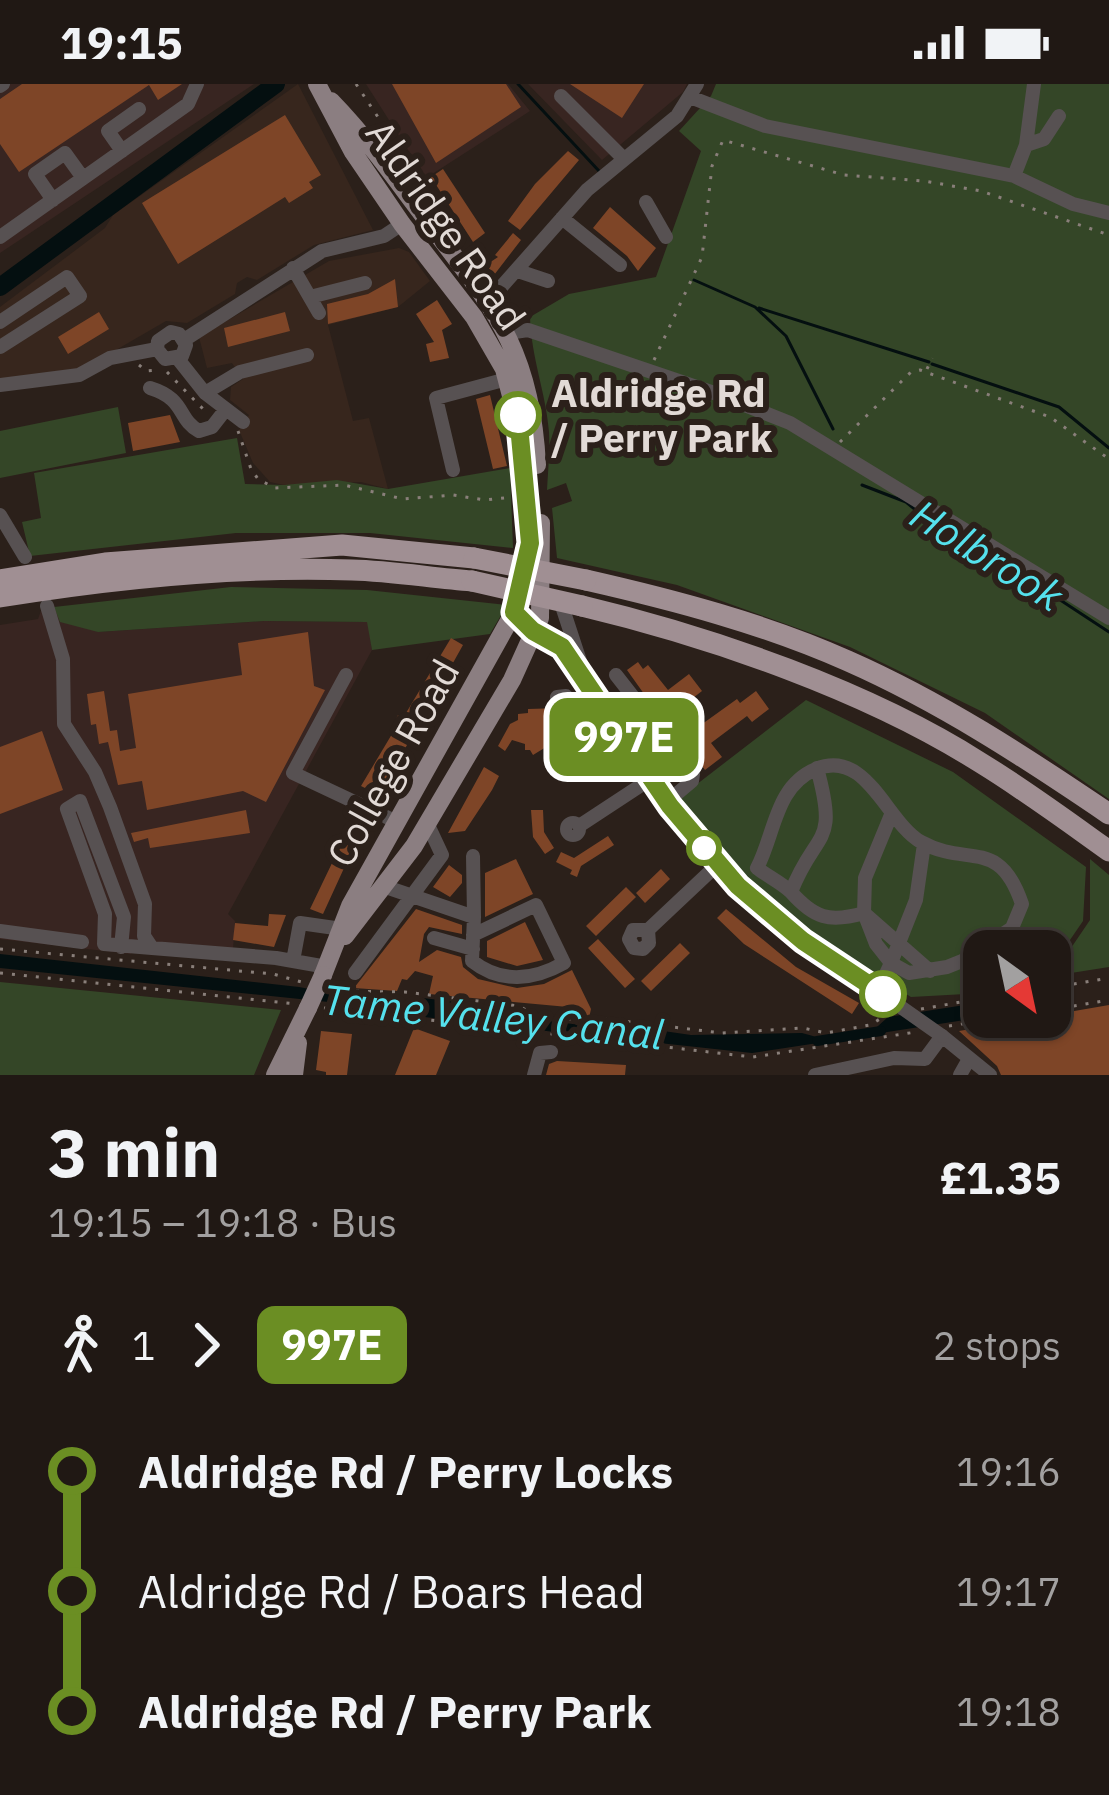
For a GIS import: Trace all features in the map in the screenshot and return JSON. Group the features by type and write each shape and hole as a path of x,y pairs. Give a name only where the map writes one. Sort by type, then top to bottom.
{"highway":[{"path":"0,580 105,562 342,545 473,570 835,688 979,761 1109,851"},
{"path":"0,597 104,580 212,572 473,570 586,580 670,599 845,660 1013,749 1109,814"}],"main road":[{"name":"Aldridge Road","path":"319,87 428,207 488,302"},
{"name":"Aldridge Road","path":"319,87 353,152 402,224 502,336 535,425 542,544 537,624"},
{"path":"402,224 428,207"},
{"path":"488,302 484,310 502,336"},
{"name":"Aldridge Road","path":"502,336 507,379 523,438 530,543 514,612"},
{"name":"College Road","path":"326,974 350,906 514,612"},
{"name":"College Road","path":"326,974 480,747 488,721 537,624"},
{"path":"419,786 473,711 488,721"},
{"path":"275,1075 326,974"},
{"path":"290,1075 307,1010"}],"street":[{"path":"0,237 188,104 196,89 210,84"},
{"path":"1014,176 1026,144 1034,84"},
{"path":"488,302 562,218 677,116 693,91 765,126 1014,176 1073,204 1109,213"},
{"path":"561,96 624,159"},
{"path":"122,151 108,131 139,110"},
{"path":"1026,144 1044,140 1059,116"},
{"path":"53,200 35,174 65,153 83,178"},
{"path":"646,202 666,237"},
{"path":"562,218 620,265"},
{"path":"184,340 322,251 384,236 402,224"},
{"path":"293,268 319,313"},
{"path":"515,275 548,281"},
{"path":"515,275 502,336 528,330 762,411 835,448 1109,618"},
{"path":"0,322 67,277 80,296 0,347"},
{"path":"310,297 365,283"},
{"path":"179,334 184,340 185,351 178,359 165,359 157,349 164,335 179,334"},
{"path":"0,385 80,375 132,351 157,349"},
{"path":"205,393 240,372 307,355"},
{"path":"178,359 221,415 240,428"},
{"path":"453,470 436,398 507,379"},
{"path":"150,388 177,401 194,429 207,429 221,415"},
{"path":"0,515 25,557"},
{"name":"Aldridge Road","path":"542,544 590,684"},
{"path":"47,606 63,659 64,724 95,772 110,808 145,904 144,936 152,949"},
{"name":"Aldridge Road","path":"514,612 537,624 562,647 667,802 717,865 803,941 939,1033 991,1075"},
{"name":"Aldridge Road","path":"537,624 556,624 578,653"},
{"path":"346,674 293,773 397,822"},
{"path":"616,675 693,774 692,781 667,802"},
{"path":"573,704 590,684"},
{"path":"556,697 566,697 596,737"},
{"path":"639,759 662,740"},
{"path":"864,913 834,919 804,909 791,892 757,868 777,808 817,768 835,765 857,772 892,822 924,844 993,860 1010,875 1022,904 1012,928 962,961 909,973 891,963 876,944 864,913 865,878 892,822"},
{"path":"791,892 826,831 829,811 817,768"},
{"path":"579,826 652,778"},
{"path":"121,947 124,917 80,801 67,809 105,914 104,944 121,947 293,961 326,974"},
{"path":"356,973 442,854 428,825"},
{"path":"878,991 921,882 924,844"},
{"path":"434,938 473,942 536,905 564,963 532,979 485,971 472,961 473,942 474,917 473,856"},
{"path":"648,930 717,865"},
{"path":"383,886 474,917"},
{"path":"864,913 930,971"},
{"path":"293,961 300,922 342,929"},
{"path":"0,931 82,942"},
{"path":"815,1075 894,1058 925,1059 939,1033"},
{"path":"534,1075 540,1053 550,1052"},
{"path":"960,1075 969,1059"}],"path":[{"path":"356,84 428,207 458,238"},
{"path":"648,372 702,257 712,166 723,140 844,175 981,191 1109,235"},
{"path":"132,351 143,370 160,370 174,377 240,428 258,479 275,488 344,484 403,499 453,495 497,500 527,495"},
{"path":"927,371 932,358"},
{"path":"835,448 911,372 927,371 1050,417 1109,459"},
{"path":"0,949 273,974 326,974 405,992 519,1006 541,1019 606,1018 722,1033 803,1028 826,1033 870,1025 886,1015 963,1002"},
{"path":"0,973 754,1058 914,1033"},
{"path":"1071,984 1109,978"},
{"path":"1071,1006 1109,1000"},
{"path":"939,1033 963,1027"}],"shaded area":[{"path":"0,84 254,84 0,253"},
{"path":"298,84 373,230 314,245 257,280 247,277 237,283 235,294 187,323 166,321 78,372 0,392 0,307 105,228 113,215"},
{"path":"366,84 508,84 530,111 426,178"},
{"path":"528,84 687,84 602,160"},
{"path":"399,248 409,252 430,281 398,307 328,325 353,421 369,418 388,489 361,482 270,482 253,463 239,430 249,415 230,400 231,387 243,379 232,363 207,368 199,337 329,261"},
{"path":"54,607 98,632 264,621 368,622 372,650 228,914 235,921 233,949 133,942 131,954 0,939 0,625 38,619 42,608"}],"green space":[{"path":"716,84 1109,84 1109,799 985,713 850,647 677,585 557,558 552,508 572,501 566,483 547,490 549,432 530,317 569,294 656,277 701,151 679,131"},
{"path":"118,407 126,453 0,478 0,431"},
{"path":"237,438 245,484 337,480 388,489 510,468 513,548 370,533 236,533 30,556 22,522 41,518 34,473"},
{"path":"231,587 367,590 507,605 490,634 372,650 367,622 264,621 98,632 60,622 54,607"},
{"path":"806,700 953,772 1086,867 1083,921 1071,938 1071,930 963,930 963,994 911,997 842,955 744,878 679,798"},
{"path":"1090,859 1109,875 1109,967 1071,973 1071,948 1090,920"},
{"path":"0,982 281,1010 254,1075 0,1075"}],"water":[{"path":"0,954 299,987 330,993 348,1004 0,968"},
{"path":"415,997 518,1010 542,1026 524,1028 383,1009"},
{"path":"963,1005 963,1020 868,1035 888,1017"},
{"path":"601,1022 691,1035 802,1033 831,1041 752,1053 579,1030"}],"building":[{"path":"22,84 182,84 158,100 149,85 19,172 0,144 0,99"},
{"path":"392,84 506,84 521,107 436,163"},
{"path":"570,84 644,84 622,118"},
{"path":"285,115 321,175 309,182 313,188 289,203 285,197 178,264 142,203"},
{"path":"568,151 579,160 520,230 508,221"},
{"path":"443,169 485,233 473,242 431,177"},
{"path":"610,207 656,248 638,271 593,228"},
{"path":"513,233 521,240 491,279 483,267 498,257 495,255"},
{"path":"395,279 398,307 328,324 327,304 368,294"},
{"path":"437,300 452,324 442,330 449,358 430,362 426,344 434,342 416,314"},
{"path":"99,312 109,329 68,354 58,337"},
{"path":"285,312 290,331 228,347 224,328"},
{"path":"490,395 507,466 493,469 476,399"},
{"path":"170,415 180,442 133,451 128,423"},
{"path":"308,632 314,686 325,690 266,802 243,791 147,810 142,781 118,785 108,742 99,744 96,724 91,725 87,694 104,691 110,731 117,730 120,751 136,748 128,694 242,675 238,643"},
{"path":"451,638 463,645 379,795 361,786 395,729 398,715 403,718"},
{"path":"638,662 643,669 648,665 668,690 689,674 702,691 680,708 698,727 756,691 769,709 752,722 747,716 711,743 722,757 705,770 627,670"},
{"path":"561,708 586,743 578,735 564,736 533,755 525,744 512,740 505,751 498,746 518,714"},
{"path":"42,731 63,790 0,814 0,747"},
{"path":"484,767 499,776 492,790 465,831 448,833"},
{"path":"246,810 250,833 150,848 148,838 134,842 131,833"},
{"path":"531,810 543,810 544,832 554,848 545,854 533,837"},
{"path":"345,836 356,842 323,914 310,909"},
{"path":"608,836 614,845 581,866 577,877 556,862 561,852 574,858"},
{"path":"516,859 533,894 485,917 485,873"},
{"path":"449,865 462,875 462,883 450,897 433,887"},
{"path":"661,869 670,879 645,903 636,893"},
{"path":"626,887 636,897 596,936 586,926"},
{"path":"416,909 462,925 462,934 429,927 419,962 437,950 461,957 463,967 478,979 517,988 544,984 572,970 591,1009 589,1018 566,1016 568,1007 429,994 433,976 415,971 402,979 397,991 354,988"},
{"path":"726,909 796,967 859,1003 852,1014 744,944 717,918"},
{"path":"269,914 286,915 274,947 233,940 235,923 268,926"},
{"path":"525,922 543,960 517,966 487,957 487,941"},
{"path":"598,939 635,979 625,988 588,948"},
{"path":"680,943 690,953 651,991 641,981"},
{"path":"1109,1005 1109,1075 1001,1075 967,1038 1071,1038 1071,1012"},
{"path":"414,1028 450,1041 436,1075 395,1075"},
{"path":"321,1031 352,1034 347,1075 316,1070"},
{"path":"549,1064 626,1065 625,1075 546,1075"}],"waterway":[{"path":"0,287 276,84"},
{"name":"Holbrook","path":"518,84 599,171"},
{"name":"Holbrook","path":"694,280 755,307 786,336 833,429"},
{"path":"759,308 929,362"},
{"path":"932,364 1059,407 1109,448"},
{"name":"Holbrook","path":"862,485 906,502 947,536 981,548 1109,632"},
{"name":"Tame Valley Canal","path":"334,1002 393,1010"},
{"name":"Tame Valley Canal","path":"530,1024 589,1031"},
{"name":"Tame Valley Canal","path":"817,1041 881,1031"}],"bus line":[{"name":"997E","path":"518,415 530,543 514,612 533,631 562,647 670,806 738,886 803,941 883,994"}],"place":[{"name":"Aldridge Rd / Perry Park","path":"518,415"}]}
